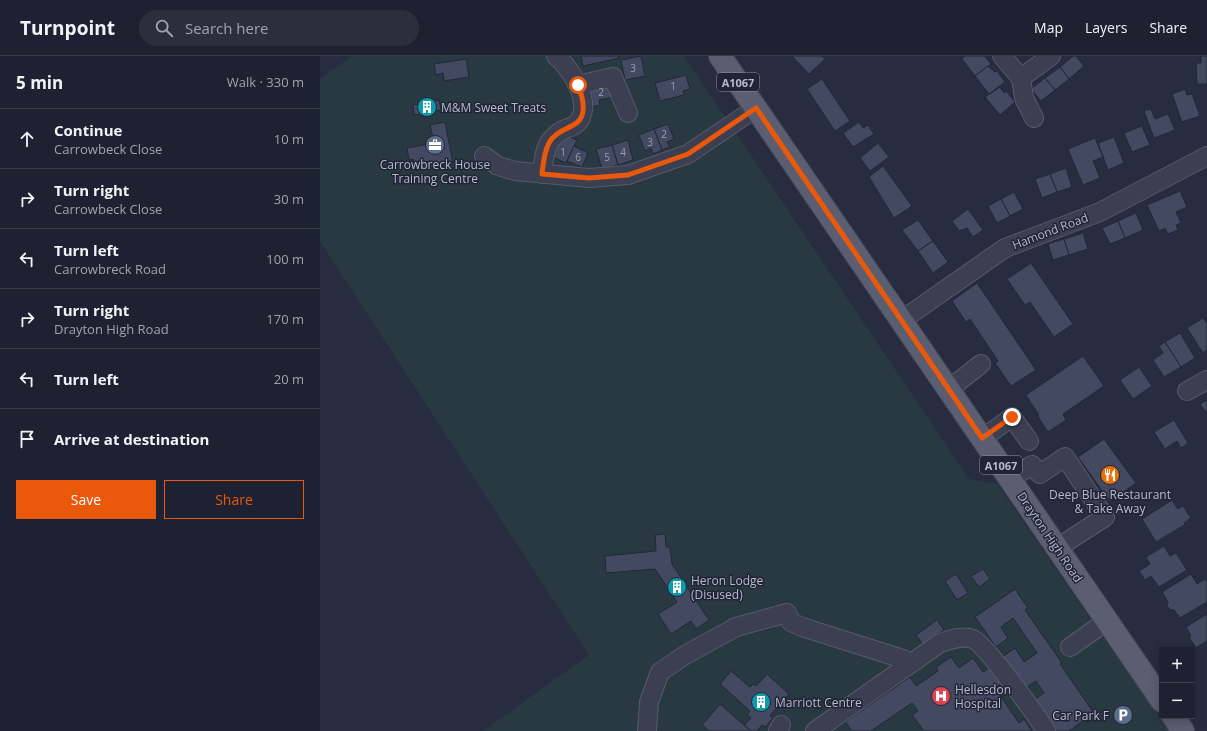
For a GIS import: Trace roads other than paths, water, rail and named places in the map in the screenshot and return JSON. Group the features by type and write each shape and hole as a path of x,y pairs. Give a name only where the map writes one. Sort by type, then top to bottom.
{"main road":[{"name":"Drayton High Road","path":"720,56 1159,697"},
{"path":"1175,719 1183,731"}],"street":[{"path":"542,174 544,157 549,143 560,131 574,126 582,117 583,104 578,85 561,60 556,56"},
{"path":"1002,56 1021,78 1024,98 1034,118"},
{"path":"1021,78 1051,56"},
{"path":"578,85 613,77 628,112"},
{"path":"484,156 498,166 515,171 589,178 628,175 688,154 756,108"},
{"name":"Hamond Road","path":"902,320 1004,248 1100,212 1207,156"},
{"path":"949,389 981,364"},
{"path":"1187,391 1207,380"},
{"path":"982,438 1012,417 1029,441"},
{"path":"1010,479 1032,465 1040,474 1065,457 1105,517 1058,548"},
{"path":"647,731 649,702 660,672 685,655 736,626 762,619 787,613 791,622 802,627 903,659 908,665"},
{"path":"1070,647 1107,621"},
{"path":"815,731 940,643 956,638 974,639 987,652 1046,731"}],"place":[{"name":"M&M Sweet Treats","path":"427,107"},
{"name":"Carrowbreck House Training Centre","path":"435,145"},
{"name":"Deep Blue Restaurant & Take Away","path":"1110,475"},
{"name":"Heron Lodge (Disused)","path":"677,587"},
{"name":"Hellesdon Hospital","path":"941,696"},
{"name":"Marriott Centre","path":"761,702"},
{"name":"Car Park F","path":"1123,715"}]}
